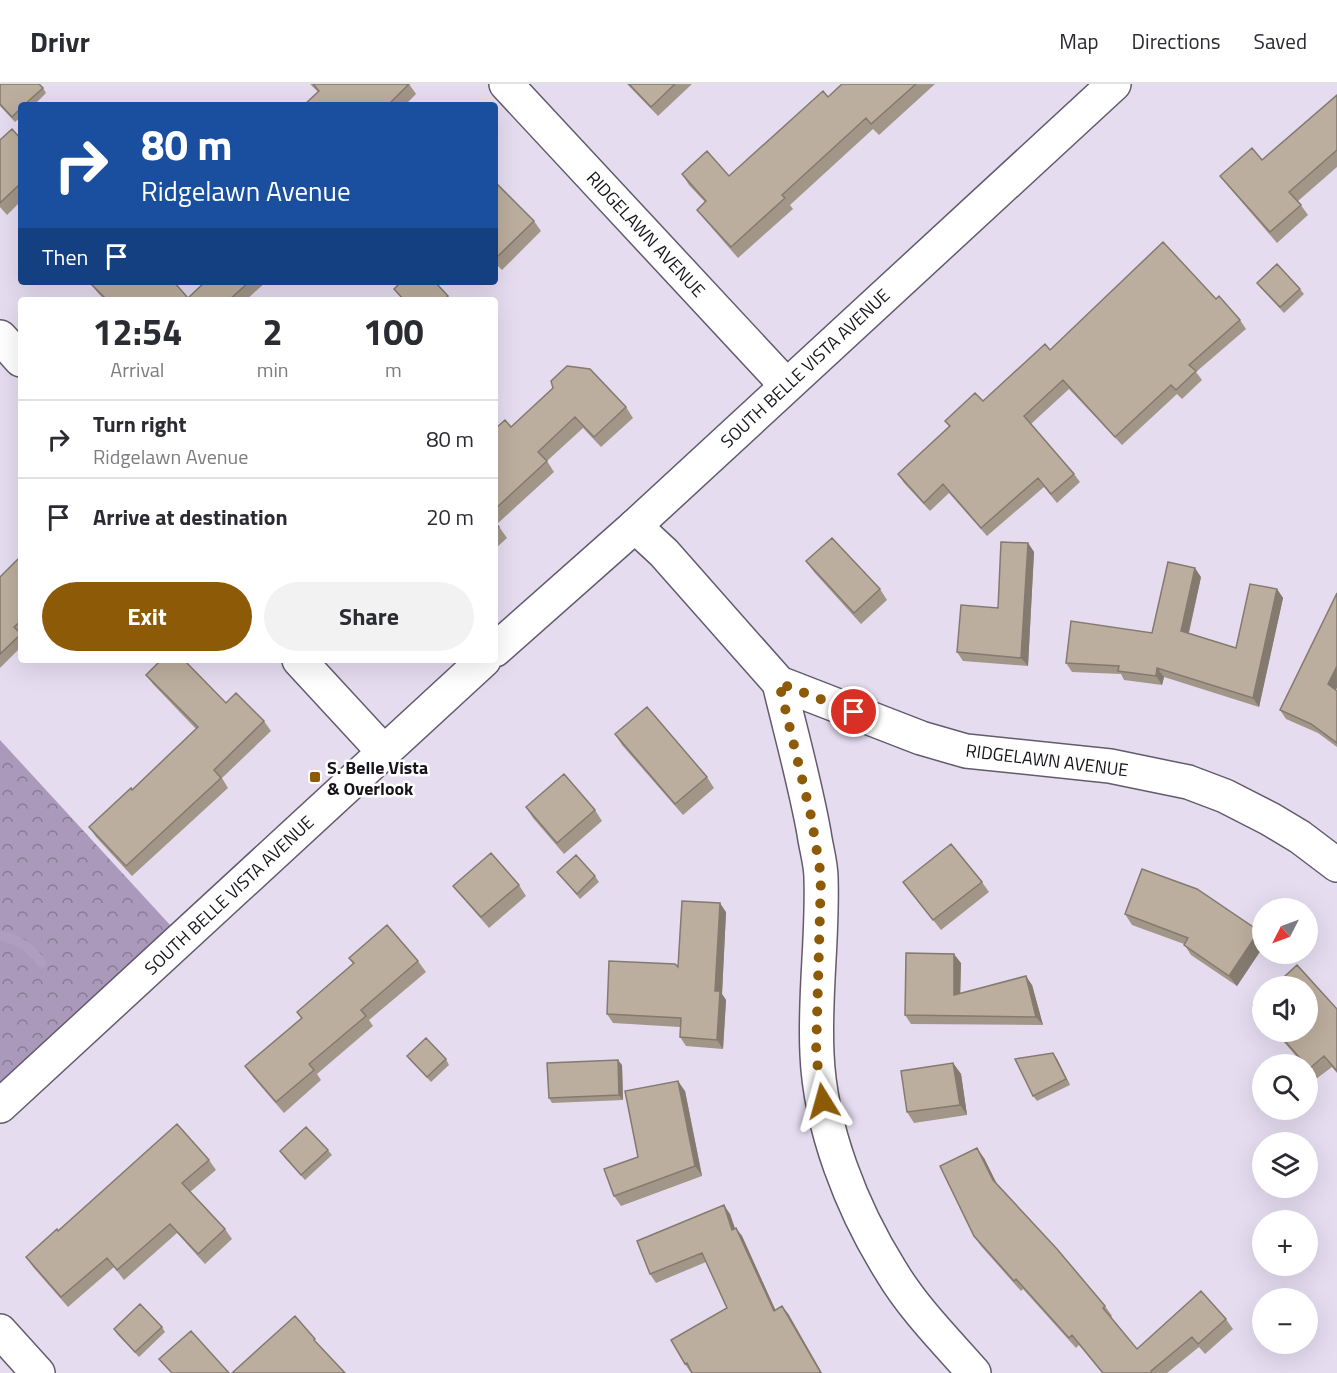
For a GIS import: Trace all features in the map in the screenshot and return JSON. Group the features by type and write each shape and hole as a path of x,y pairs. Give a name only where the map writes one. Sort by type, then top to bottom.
{"street":[{"name":"RIDGELAWN AVENUE","path":"506,84 786,385"},
{"name":"SOUTH BELLE VISTA AVENUE","path":"498,647 635,525 1114,84"},
{"path":"0,337 18,357"},
{"name":"RIDGELAWN AVENUE","path":"635,525 664,554 779,683 921,738 966,751 1110,766 1188,782 1225,796 1270,819 1300,837 1337,865"},
{"path":"302,663 383,751"},
{"name":"SOUTH BELLE VISTA AVENUE","path":"0,1106 481,663"},
{"path":"779,683 811,816 821,876 816,1055 833,1146 871,1237 891,1273 919,1311 974,1373"},
{"path":"0,1331 38,1373"}],"green space":[{"path":"0,740 182,938 0,1106"}],"building":[{"path":"0,84 39,84 43,88 27,102 18,102 18,111 12,117 0,104"},
{"path":"313,84 409,84 391,102 307,102 319,91"},
{"path":"629,84 675,84 651,107"},
{"path":"842,84 916,84 871,124 866,118 782,195 785,198 731,247 697,210 706,201 682,174 707,151 729,176 823,91 828,97"},
{"path":"1337,95 1337,150 1289,192 1301,205 1270,232 1220,176 1252,148 1262,160"},
{"path":"12,129 18,136 18,186 0,203 0,140"},
{"path":"498,185 534,221 498,256"},
{"path":"1163,242 1216,299 1219,296 1240,320 1189,365 1196,371 1176,390 1171,385 1115,437 1063,380 1024,416 1074,474 1051,494 1038,478 981,528 943,484 924,503 898,474 950,426 945,421 975,393 983,401 1045,344 1050,350"},
{"path":"1277,264 1300,289 1280,307 1257,283"},
{"path":"92,285 177,285 187,297 104,297"},
{"path":"202,285 246,285 232,297 189,297"},
{"path":"398,285 438,285 448,296 401,297 394,289"},
{"path":"567,366 590,369 626,407 594,437 575,417 538,452 547,461 498,506 498,426 505,420 511,427 553,388 551,381"},
{"path":"832,538 880,589 854,613 806,561"},
{"path":"1001,542 1028,543 1021,658 957,652 961,605 998,608"},
{"path":"18,559 18,624 14,627 18,631 18,637 0,654 0,577"},
{"path":"1168,562 1195,568 1181,631 1236,648 1250,584 1277,589 1253,698 1157,668 1156,676 1118,671 1119,666 1066,663 1071,621 1152,633"},
{"path":"1337,593 1337,666 1328,684 1337,691 1337,743 1311,724 1280,710"},
{"path":"158,663 187,663 226,703 236,693 264,721 214,770 221,778 126,866 89,827 131,788 132,790 198,727 146,675"},
{"path":"647,707 707,777 675,804 615,734"},
{"path":"564,774 595,810 557,843 526,807"},
{"path":"951,844 982,882 933,920 903,882"},
{"path":"491,853 519,885 481,917 453,886"},
{"path":"576,855 595,876 577,894 557,872"},
{"path":"1142,869 1197,889 1252,926 1252,942 1229,976 1184,945 1188,938 1125,914"},
{"path":"682,901 720,903 715,991 720,991 717,1040 680,1037 681,1018 607,1014 609,961 675,964 678,967"},
{"path":"387,925 418,961 361,1010 366,1016 309,1064 314,1070 276,1102 245,1066 302,1018 297,1012 354,963 349,958"},
{"path":"906,953 954,954 954,995 1026,976 1036,1017 905,1015"},
{"path":"1297,965 1307,976 1285,976"},
{"path":"1318,988 1337,1009 1337,1071 1324,1056 1318,1061 1318,1054 1296,1054 1286,1042 1318,1042"},
{"path":"426,1038 446,1059 427,1077 407,1056"},
{"path":"1053,1053 1066,1079 1033,1096 1015,1059"},
{"path":"618,1060 619,1095 549,1098 547,1063"},
{"path":"953,1063 960,1105 907,1112 901,1071"},
{"path":"678,1081 695,1166 614,1196 604,1169 638,1157 625,1091"},
{"path":"177,1124 209,1160 182,1183 225,1229 198,1254 170,1224 117,1270 107,1258 61,1297 26,1257"},
{"path":"306,1127 328,1150 301,1175 280,1151"},
{"path":"977,1148 993,1180 1057,1249 1105,1306 1103,1308 1137,1349 1201,1291 1226,1319 1198,1344 1192,1337 1151,1371 1152,1373 1103,1373 1072,1335 1069,1338 974,1236 940,1166"},
{"path":"724,1205 732,1230 736,1228 774,1311 782,1306 821,1373 692,1373 671,1340 727,1308 702,1253 650,1274 637,1241"},
{"path":"140,1304 162,1327 135,1352 114,1329"},
{"path":"295,1316 345,1373 232,1373"},
{"path":"191,1331 229,1373 172,1373 159,1359"}],"waterway":[{"path":"0,936 24,945 42,963"}],"place":[{"name":"S. Belle Vista & Overlook","path":"315,777"}],"route":[{"path":"823,1101 816,1055 821,876 811,816 779,683 854,712"}]}
